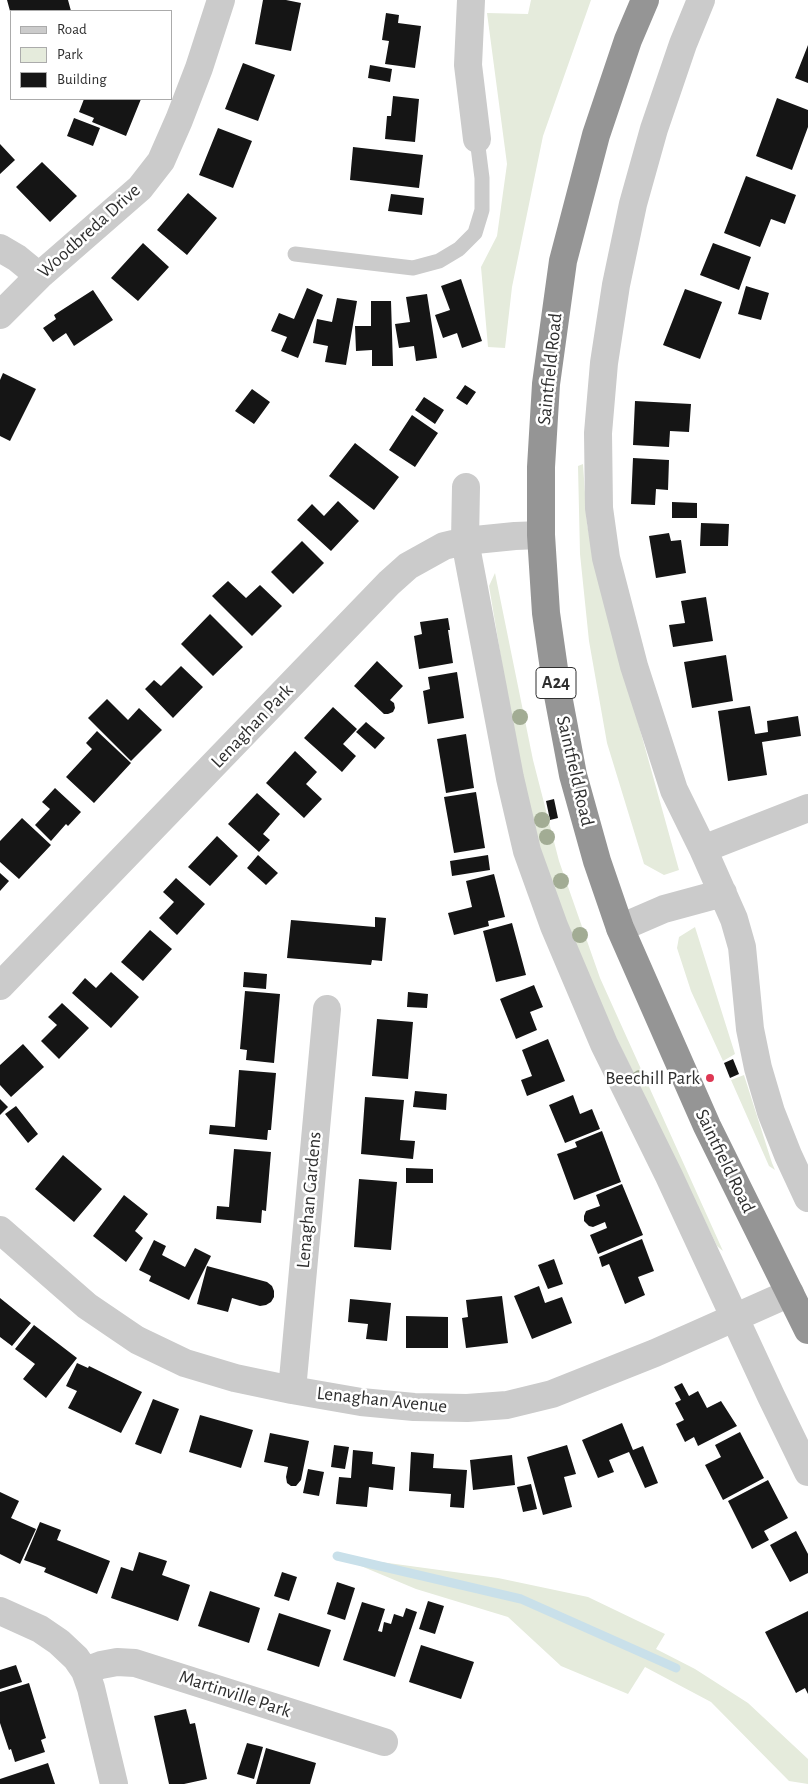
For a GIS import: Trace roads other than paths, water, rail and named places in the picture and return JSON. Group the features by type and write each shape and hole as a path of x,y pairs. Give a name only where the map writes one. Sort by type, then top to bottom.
{"highway":[{"name":"Saintfield Road","path":"645,0 628,40 596,135 563,261 546,384 541,467 541,535 549,633 557,690 573,775 597,861 620,928 707,1126 808,1330"}],"street":[{"name":"Woodbreda Drive","path":"0,315 39,276 140,188 161,161 199,68 221,0"},
{"path":"471,0 468,65 477,139"},
{"path":"701,0 683,44 654,129 633,204 616,285 605,354 598,433 599,508 606,558 620,615 648,711 674,790 723,893 742,947 750,1029 758,1068 771,1112 788,1156 808,1198"},
{"path":"0,248 17,258 39,276"},
{"path":"466,487 465,541 510,778 531,860 554,926 604,1044 669,1176 808,1472"},
{"name":"Lenaghan Park","path":"0,986 389,583 408,566 444,546 465,541 541,535"},
{"path":"703,849 808,808"},
{"path":"620,928 664,909 723,893"},
{"name":"Lenaghan Gardens","path":"292,1390 327,1009"},
{"name":"Lenaghan Avenue","path":"0,1230 87,1306 137,1340 185,1363 235,1378 292,1390 361,1402 414,1407 467,1408 507,1405 552,1394 655,1353 790,1294"},
{"path":"0,1611 40,1629 60,1642 76,1658 85,1671 91,1688 114,1784"},
{"name":"Martinville Park","path":"85,1671 116,1662 134,1663 384,1742"}],"lane":[{"path":"295,254 413,268 440,261 453,253 475,233 482,210 482,178 477,139"}],"waterway":[{"path":"337,1556 521,1599 676,1668"}],"place":[{"name":"Beechill Park","path":"710,1078"}]}
